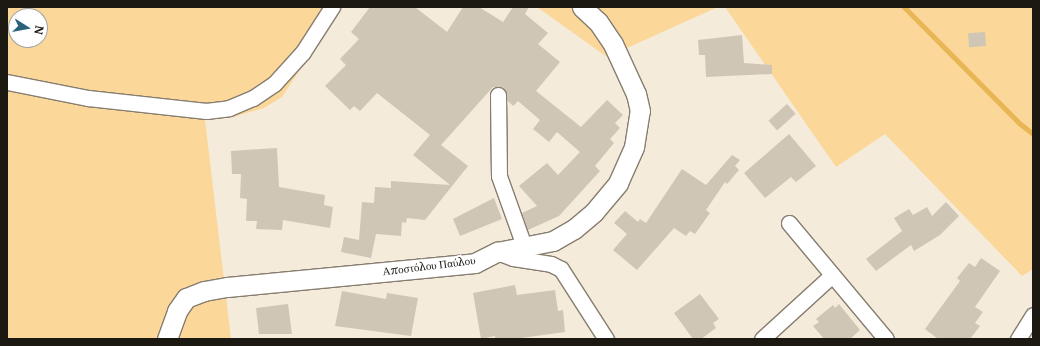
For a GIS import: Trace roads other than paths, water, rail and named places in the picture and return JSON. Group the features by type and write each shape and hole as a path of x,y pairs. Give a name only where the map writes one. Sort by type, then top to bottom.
{"street":[{"path":"7,82 88,98 206,110 229,108 253,98 274,84 303,52 332,7"},
{"name":"Αποστόλου Παύλου","path":"167,339 171,322 181,304 186,298 204,291 227,286 475,263 497,252 553,241 594,212 618,183 634,147 640,111 636,94 613,44 598,22 582,7"},
{"path":"498,95 499,176 524,246"},
{"path":"789,223 886,339"},
{"path":"497,252 513,258 551,264 561,269 606,339"},
{"path":"762,339 832,275"},
{"path":"1018,339 1033,315"}],"waterway":[{"path":"904,7 1019,123 1033,134"}]}
